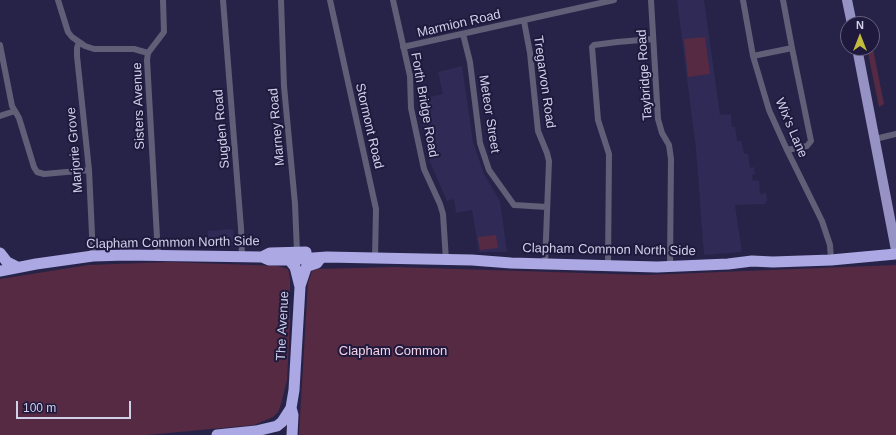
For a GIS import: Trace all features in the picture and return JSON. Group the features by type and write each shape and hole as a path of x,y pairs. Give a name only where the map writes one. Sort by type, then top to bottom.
{"highway":[{"path":"0,253 7,262 17,267"},
{"name":"Clapham Common North Side","path":"262,257 270,253 322,257 608,266 670,266 693,264 728,264 752,261 773,262 831,260 896,254"},
{"name":"Clapham Common North Side","path":"0,271 17,267 93,256 158,255 262,257 269,260 294,256"},
{"name":"The Avenue","path":"291,408 294,390 300,287 294,256"},
{"path":"300,287 306,268 317,262 322,257"},
{"path":"217,435 256,432 279,425 291,408"},
{"path":"291,408 293,415 292,435"},
{"path":"256,432 268,435"}],"main road":[{"path":"847,0 850,16"},
{"path":"859,56 896,250"}],"street":[{"name":"Sisters Avenue","path":"58,0 68,32 79,42 94,49 134,49 148,53 147,77 158,255"},
{"path":"148,53 164,32 163,0"},
{"name":"Sugden Road","path":"224,0 242,257"},
{"name":"Marney Road","path":"281,0 284,86 295,204 294,256"},
{"name":"Stormont Road","path":"330,0 376,209 375,258"},
{"name":"Forth Bridge Road","path":"393,0 410,76 411,108 424,169 443,214 446,260"},
{"name":"Marmion Road","path":"403,47 614,0"},
{"name":"Taybridge Road","path":"651,0 658,119 662,133 669,145 671,159 670,266"},
{"name":"Wix's Lane","path":"743,0 753,56 769,110 822,221 828,237 831,260"},
{"path":"783,0 811,141 807,146 787,150"},
{"name":"Tregarvon Road","path":"524,21 530,53 538,131 548,157 548,207 545,264"},
{"name":"Meteor Street","path":"463,34 470,62 480,143 489,170 514,205 548,207"},
{"path":"608,266 609,154 598,120 592,47 594,45 653,38"},
{"name":"Marjorie Grove","path":"79,42 77,56 89,170 93,256"},
{"path":"0,44 12,106 19,118 34,167 37,172 44,174 89,170"},
{"path":"753,56 792,48"},
{"path":"0,116 15,111"},
{"path":"875,139 896,134"}],"shaded area":[{"path":"677,0 704,0 720,115 731,114 732,127 735,127 737,141 741,141 744,154 748,154 750,168 754,167 755,174 752,175 753,181 759,180 760,194 766,193 767,200 765,204 735,205 742,252 704,255 696,149"},
{"path":"462,66 473,142 484,174 500,201 507,252 479,252 472,210 456,213 454,199 447,201 430,162 418,100 443,94 438,72"},
{"path":"233,229 235,246 208,246 208,231"}],"green space":[{"path":"705,37 710,74 688,77 684,39"},
{"path":"869,56 874,56 884,104 879,107"},
{"path":"496,235 498,248 480,250 478,237"},
{"path":"170,262 278,266 288,269 290,278 290,322 287,380 278,412 273,417 254,425 147,435 0,435 0,279 88,265"},
{"name":"Clapham Common","path":"896,265 896,435 299,435 308,283 312,271 318,269 395,267 646,275"}]}
